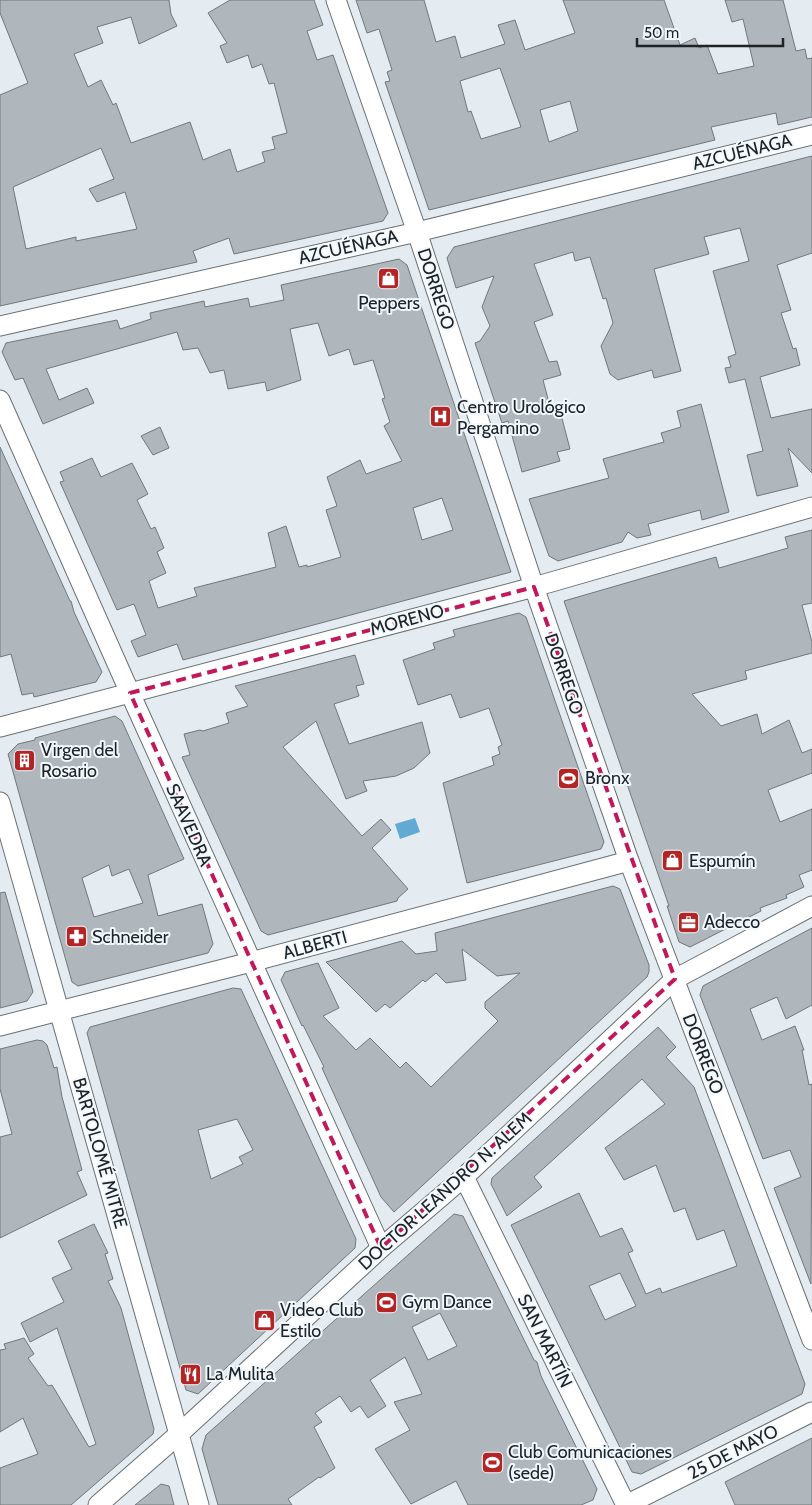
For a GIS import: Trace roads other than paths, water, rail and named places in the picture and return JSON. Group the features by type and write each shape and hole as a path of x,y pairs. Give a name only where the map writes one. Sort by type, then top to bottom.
{"street":[{"name":"DORREGO","path":"336,0 417,232 534,587 629,861 812,1340"},
{"name":"AZCUÉNAGA","path":"0,326 417,232 812,135"},
{"name":"SAAVEDRA","path":"0,400 381,1248"},
{"name":"MORENO","path":"0,727 534,587 812,507"},
{"name":"BARTOLOMÉ MITRE","path":"0,802 199,1505"},
{"name":"ALBERTI","path":"0,1026 251,962 629,861"},
{"name":"DOCTOR LEANDRO N. ALEM","path":"98,1505 179,1434 381,1248 464,1177 675,979 812,906"},
{"name":"SAN MARTÍN","path":"464,1177 626,1505"},
{"name":"25 DE MAYO","path":"626,1505 812,1412"}],"water":[{"path":"415,818 420,832 400,839 395,824"}],"place":[{"name":"Peppers","path":"389,278"},
{"name":"Centro Urológico Pergamino","path":"441,417"},
{"name":"Virgen del Rosario","path":"25,760"},
{"name":"Bronx","path":"569,778"},
{"name":"Espumín","path":"673,861"},
{"name":"Adecco","path":"688,922"},
{"name":"Schneider","path":"76,937"},
{"name":"Gym Dance","path":"386,1302"},
{"name":"Video Club Estilo","path":"264,1320"},
{"name":"La Mulita","path":"190,1374"},
{"name":"Club Comunicaciones (sede)","path":"492,1462"}]}
